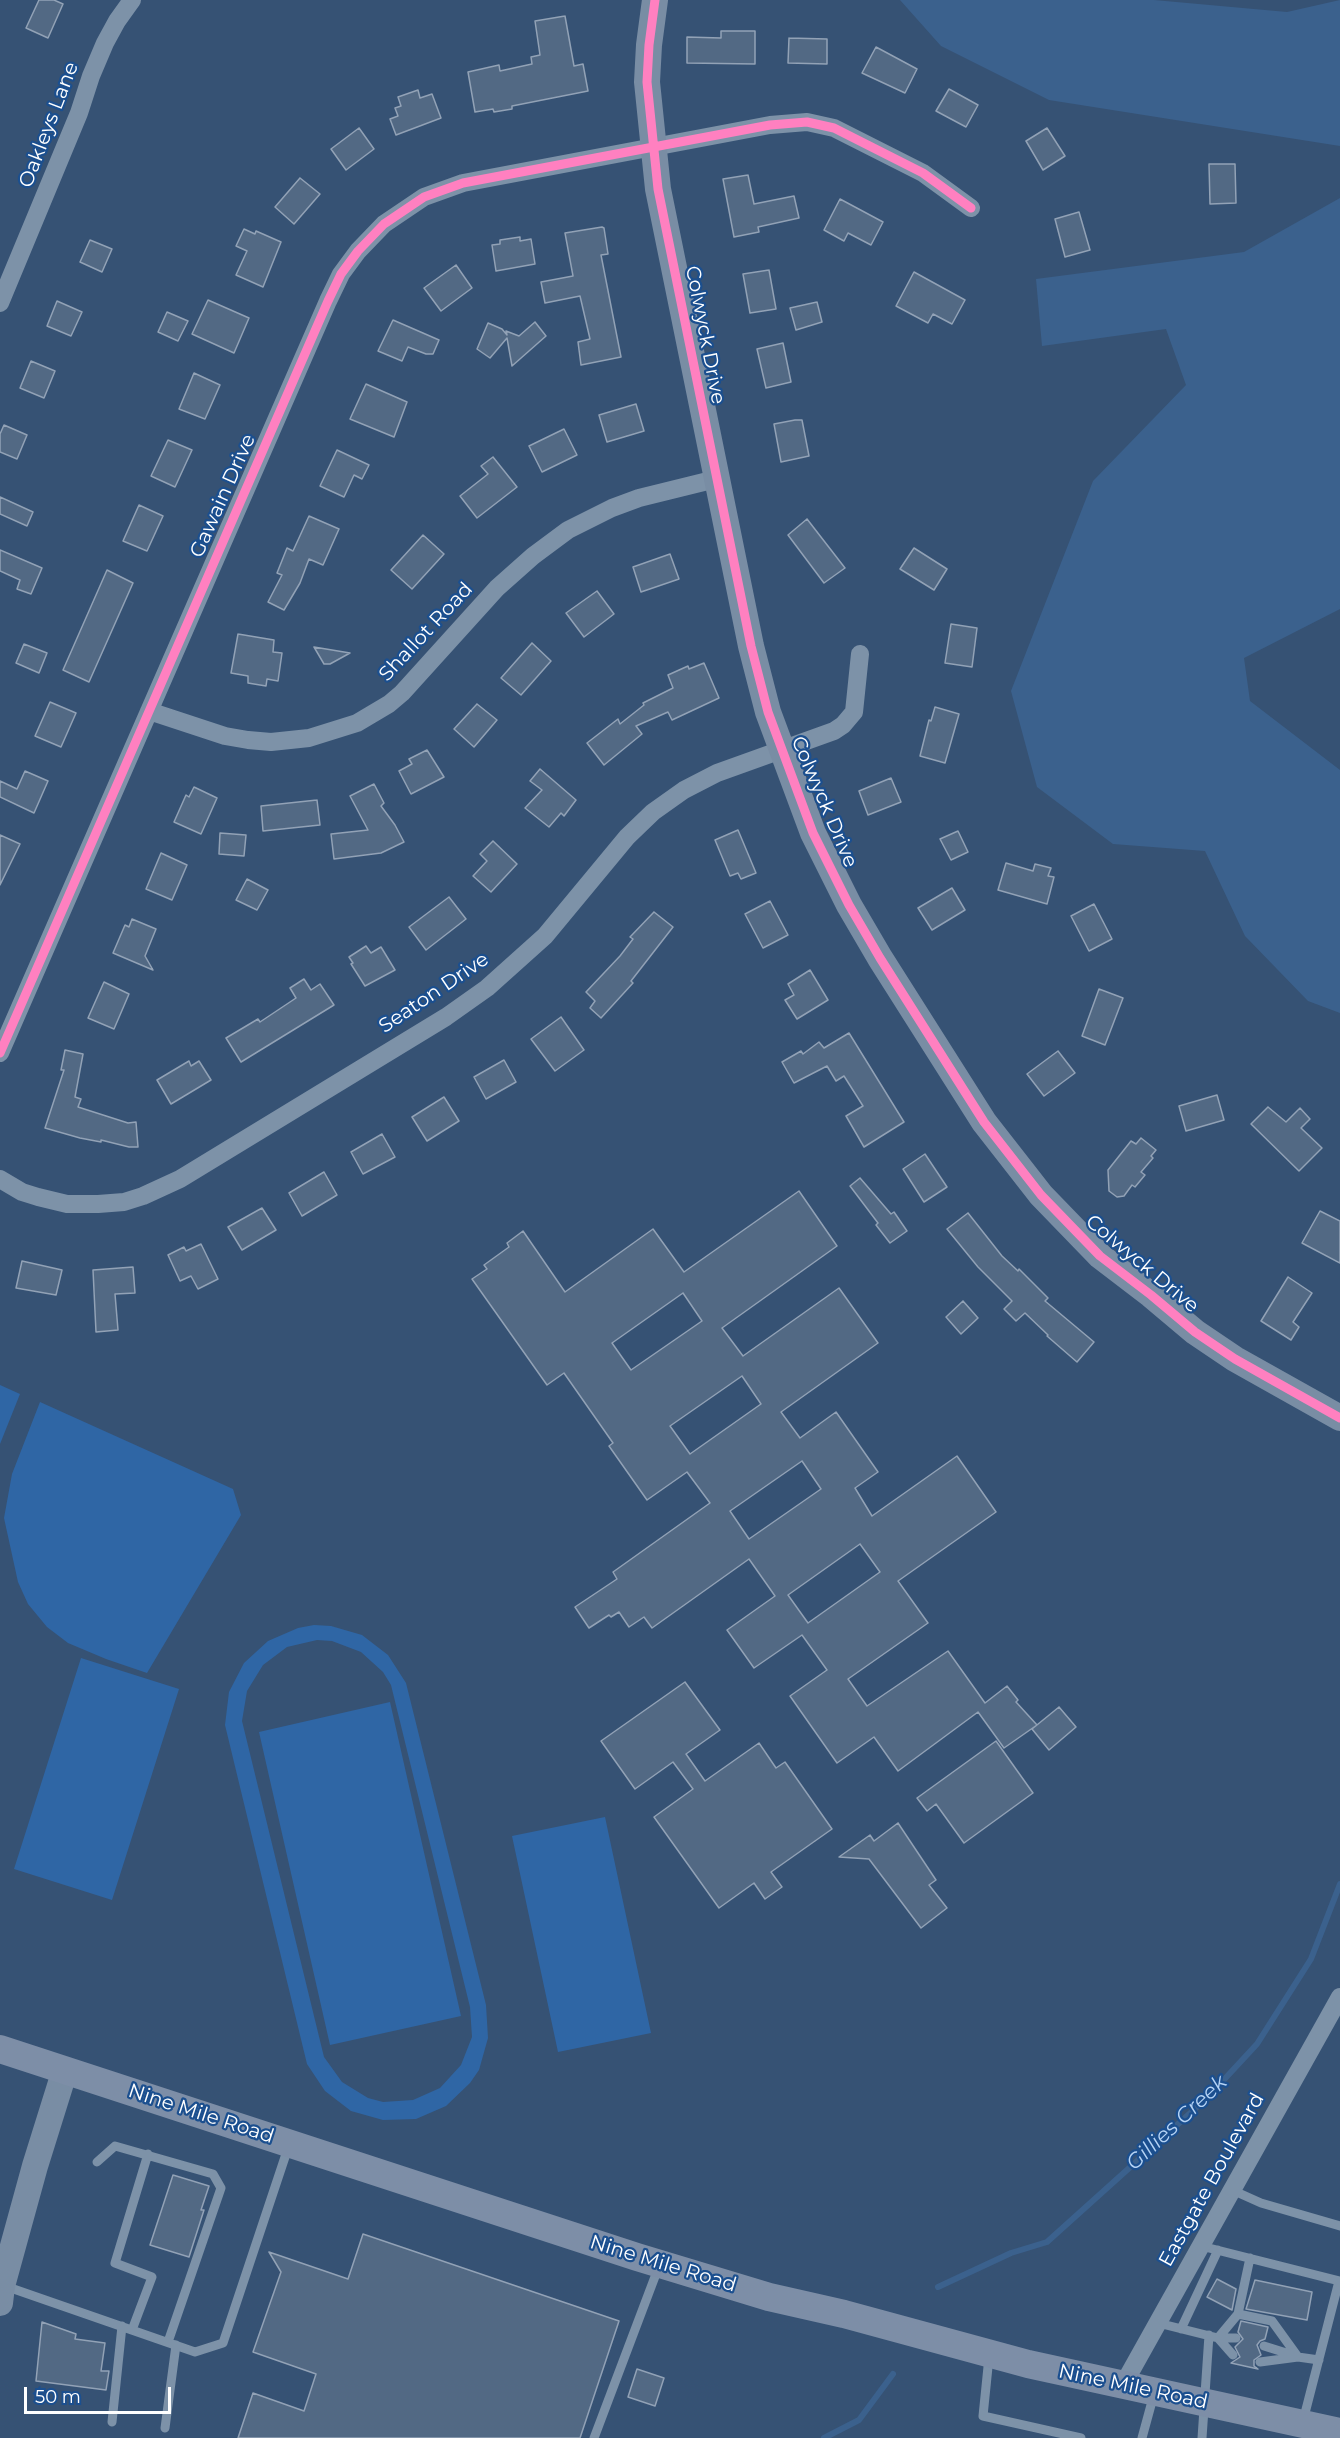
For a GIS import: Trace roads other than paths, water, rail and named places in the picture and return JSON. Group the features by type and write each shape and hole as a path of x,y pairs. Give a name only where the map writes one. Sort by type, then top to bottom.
{"main road":[{"name":"Nine Mile Road","path":"0,2049 660,2264 769,2297 844,2314 989,2354 1338,2434"}],"street":[{"name":"Oakleys Lane","path":"0,303 79,113 91,76 117,21 132,0"},
{"name":"Colwyck Drive","path":"655,0 647,82 658,189 751,646 768,712 813,833 849,905 984,1122 1041,1195 1100,1256 1195,1332 1235,1359 1340,1418"},
{"name":"Gawain Drive","path":"0,1053 328,301 341,274 358,251 384,224 424,197 463,183 770,125 807,122 834,128 922,173 971,208"},
{"name":"Shallot Road","path":"149,711 225,736 271,742 309,738 357,723 389,704 402,693 497,588 532,556 568,530 612,508 639,498 716,479"},
{"name":"Seaton Drive","path":"0,1179 22,1192 67,1204 124,1202 161,1189 446,1017 494,982 545,936 627,837 653,812 684,790 717,773 834,731 843,725 854,712 860,654"},
{"name":"Eastgate Boulevard","path":"1123,2385 1158,2323 1209,2248 1232,2190 1338,2007"},
{"path":"1,2291 65,2070"}],"lane":[{"path":"1,2291 122,2326 195,2352 223,2343 290,2143"},
{"path":"97,2162 116,2146 213,2174 221,2188 172,2344 165,2428"},
{"path":"132,2330 152,2277 115,2263 148,2154"},
{"path":"1232,2190 1261,2203 1340,2226"},
{"path":"1181,2329 1209,2248 1339,2281 1319,2360 1291,2424"},
{"path":"1202,2438 1203,2402 1213,2336 1238,2314 1250,2258"},
{"path":"594,2438 660,2264"},
{"path":"1238,2314 1272,2321 1298,2357"},
{"path":"1158,2323 1213,2336 1236,2338"},
{"path":"112,2422 122,2326"},
{"path":"1213,2336 1233,2355"},
{"path":"1264,2346 1298,2357 1319,2360"},
{"path":"989,2354 983,2416 1081,2438"},
{"path":"1260,2362 1298,2357"},
{"path":"1142,2438 1155,2392"}],"waterway":[{"name":"Gillies Creek","path":"938,2287 1011,2253 1047,2242 1207,2098 1257,2044 1311,1959 1340,1884"},
{"path":"824,2438 859,2420 893,2374"}]}
